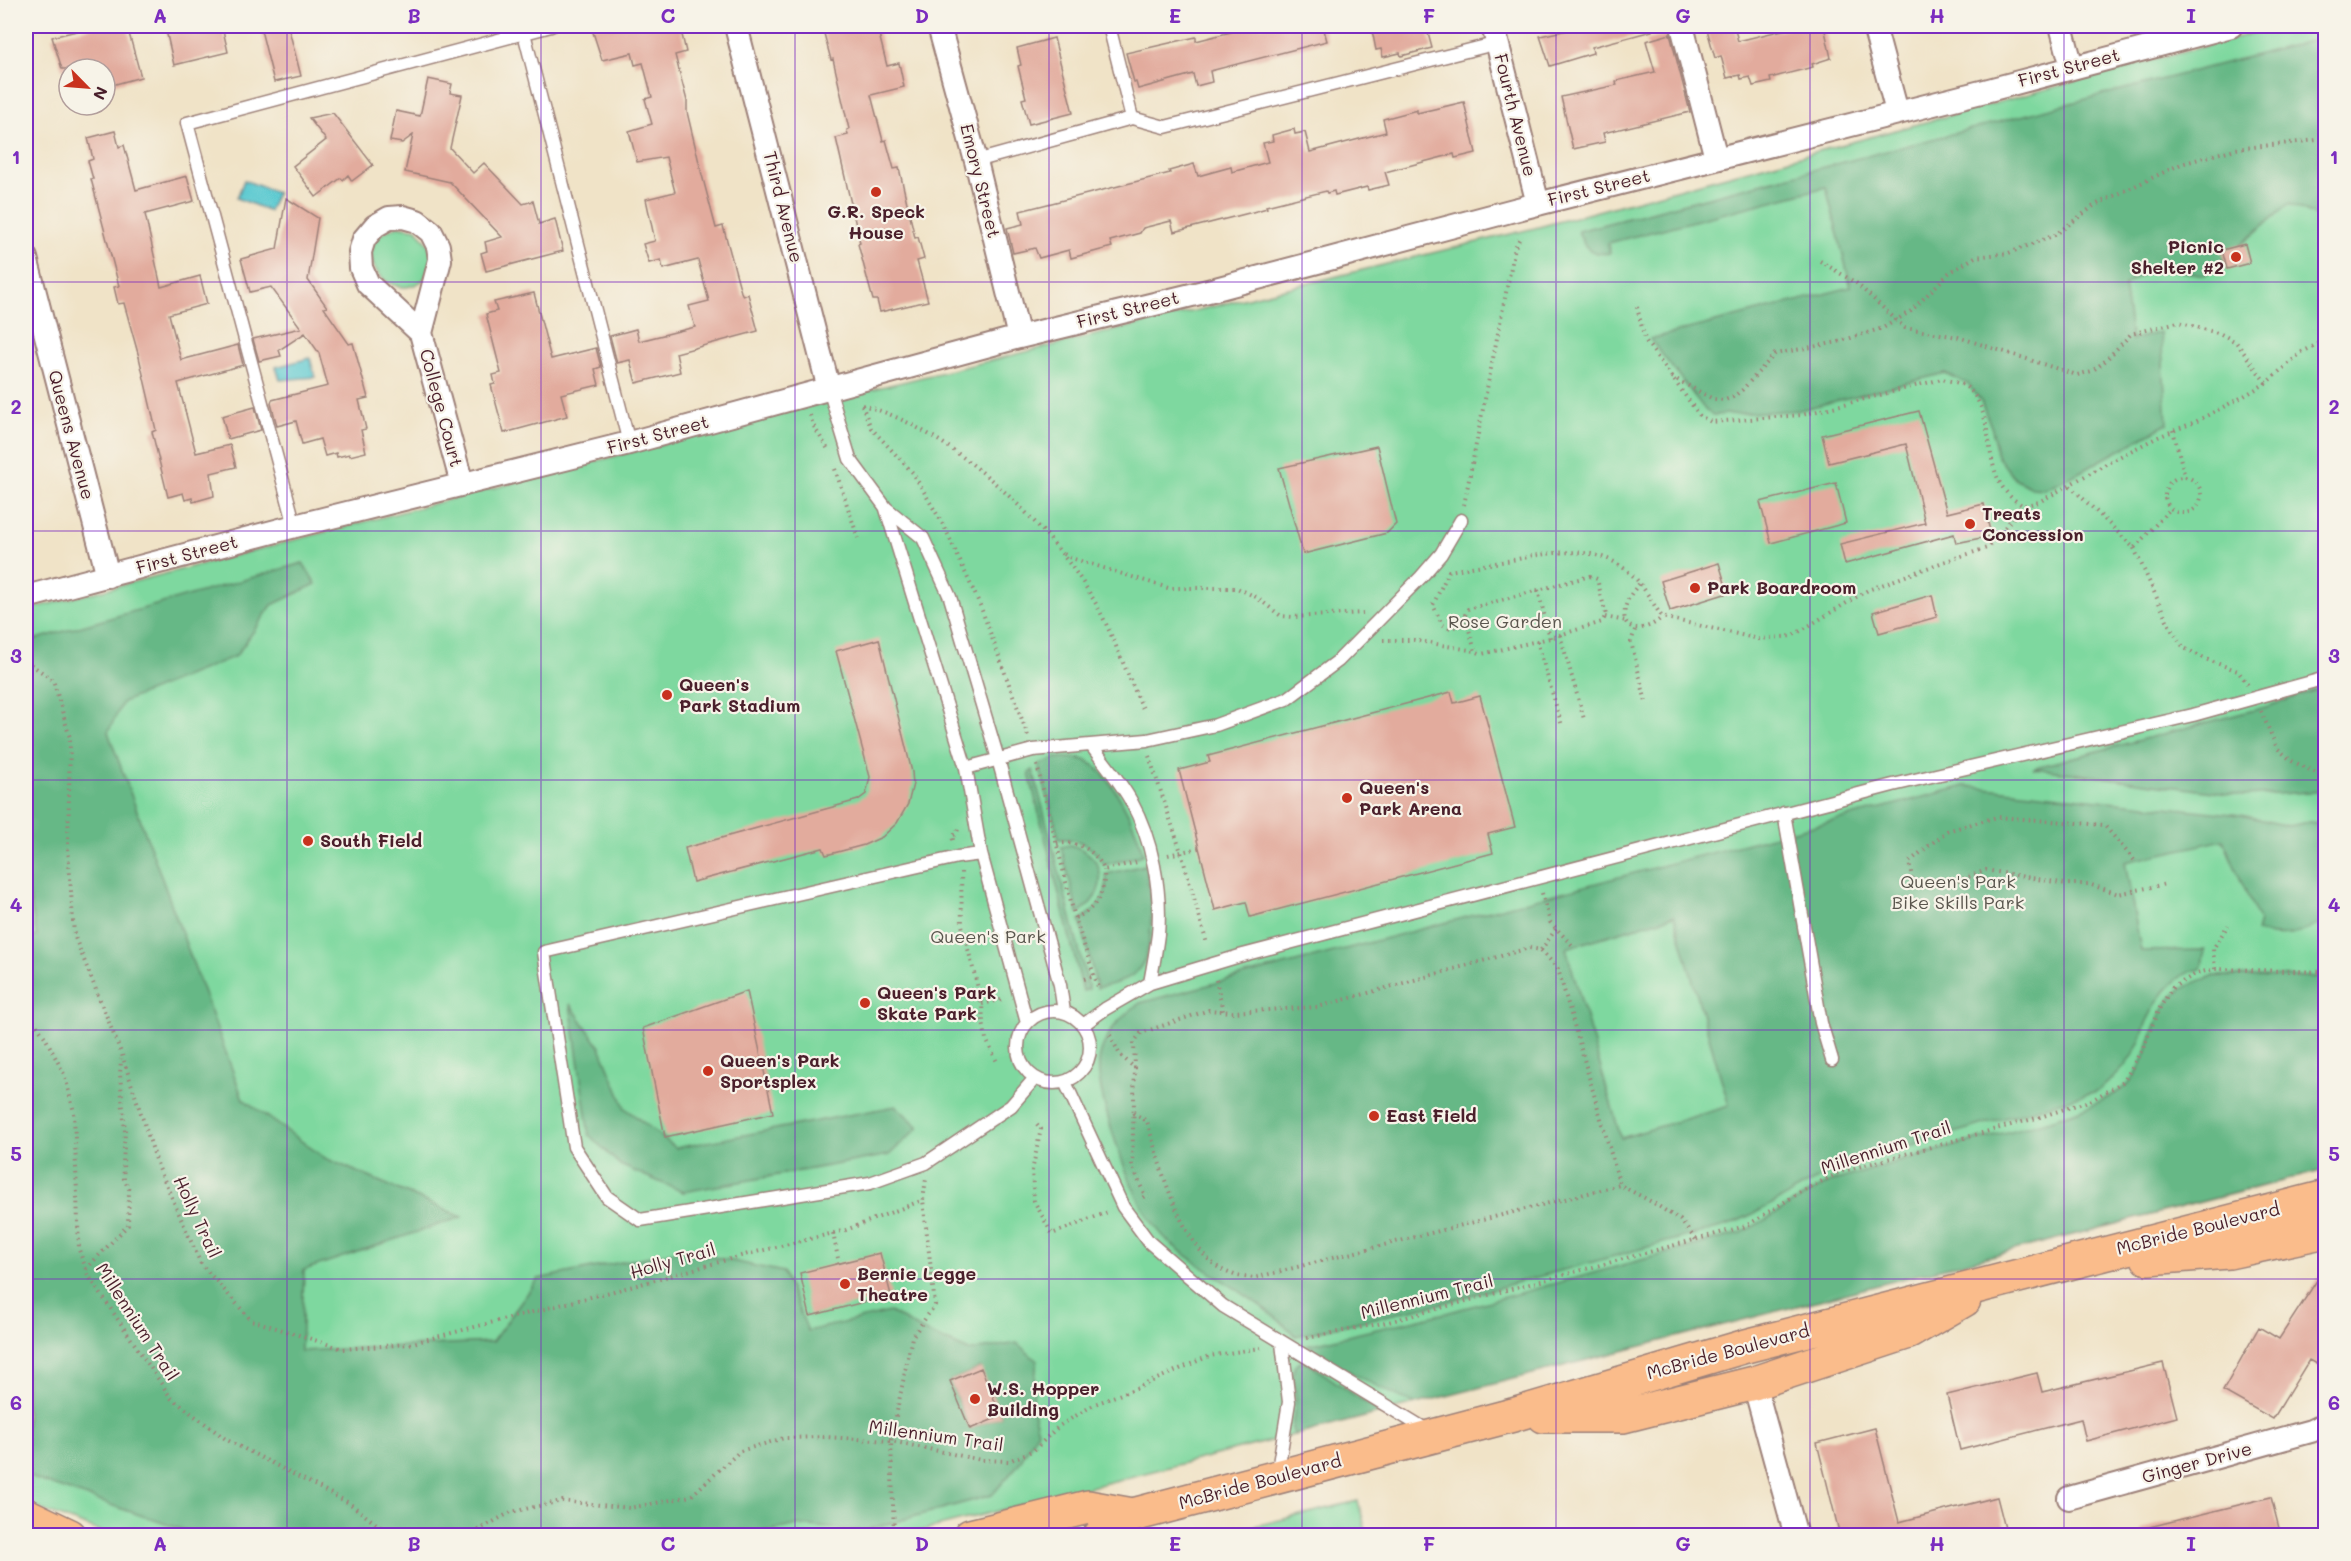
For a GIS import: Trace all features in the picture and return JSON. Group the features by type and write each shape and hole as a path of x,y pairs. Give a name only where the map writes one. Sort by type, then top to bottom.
{"main road":[{"name":"McBride Boulevard","path":"1100,1536 1276,1477 1513,1415 1746,1346 2325,1197"},
{"path":"2062,1264 2229,1252 2325,1231"},
{"path":"1513,1415 1623,1416 1754,1383 1909,1332 1999,1280"},
{"name":"McBride Boulevard","path":"970,1536 1088,1507 1133,1526"},
{"path":"26,1515 68,1536"},
{"path":"26,1523 68,1536"}],"street":[{"name":"Third Avenue","path":"736,26 829,389"},
{"name":"Emory Street","path":"939,26 976,160 1019,337"},
{"path":"1682,26 1716,158"},
{"path":"1874,26 1897,112"},
{"path":"2061,26 2072,67"},
{"name":"First Street","path":"26,597 295,526 629,443 1019,337 1212,290 2231,26"},
{"name":"Fourth Avenue","path":"1495,34 1538,204"},
{"name":"College Court","path":"421,333 368,284 361,268 360,252 364,239 375,226 389,218 404,217 417,221 431,232 438,246 440,260 421,333 462,484"},
{"name":"Queens Avenue","path":"26,258 108,576"},
{"path":"1754,1383 1796,1536"},
{"name":"Ginger Drive","path":"2068,1498 2311,1431 2325,1424"}],"lane":[{"path":"295,526 186,123 551,26"},
{"path":"1109,26 1132,118"},
{"path":"524,33 629,443"},
{"path":"976,160 1132,118 1165,127 1495,34"},
{"path":"829,389 850,459 886,508 923,538 950,597 998,759 1060,985 1064,1012"},
{"path":"886,508 966,768 981,854 1027,1023"},
{"path":"966,768 1033,750 1147,740 1216,725 1287,699 1338,661 1442,554 1461,520"},
{"path":"1083,1025 1105,1009 1150,983 1243,955 1784,813 2193,716 2325,678"},
{"path":"1091,745 1131,800 1143,828 1151,859 1159,906 1158,934 1150,983"},
{"path":"1784,813 1821,1023 1832,1060"},
{"path":"981,854 958,856 544,952 574,1147 607,1197 640,1220 870,1183 926,1163 1011,1106 1035,1078"},
{"path":"1044,1012 1064,1012 1075,1017 1083,1025 1090,1043 1087,1063 1074,1078 1065,1082 1055,1083 1035,1078 1025,1070 1020,1059 1018,1046 1020,1034 1027,1023 1044,1012"},
{"path":"1065,1082 1124,1207 1149,1242 1223,1306 1436,1436"},
{"path":"1276,1477 1289,1402 1282,1343"}],"path":[{"path":"1672,377 1713,399 1725,400 1742,390 1775,354 1838,342 1883,328 1911,311 1949,273 1975,257 2009,253 2055,235 2095,205 2181,164 2235,149 2325,139"},
{"path":"1461,520 1515,247 1521,236"},
{"path":"1820,261 1856,284 1905,328 1958,337 2077,375 2092,371 2132,334 2178,322 2221,334 2236,342 2266,383"},
{"path":"1637,307 1646,340 1700,416 1711,422 1802,415 1942,379 1964,385 1978,401 1982,411 1991,459 2000,481 2007,493 2023,506"},
{"path":"1467,624 1449,628 1442,624 1433,605 1449,571 1562,551 1586,552 1605,557 1620,565 1634,577 1662,617 1759,639 1792,636 1868,590 1987,548 2023,506 2039,502 2113,460 2173,430 2195,422 2266,383 2302,352 2325,340"},
{"path":"862,405 886,411 961,454 1022,509 1061,552 1095,603 1144,711"},
{"path":"810,412 813,424 829,452 858,538"},
{"path":"2173,430 2184,477"},
{"path":"2184,477 2194,481 2200,488 2200,502 2193,510 2185,513 2171,508 2166,499 2166,489 2171,482 2184,477"},
{"path":"2070,486 2134,548 2171,629 2184,648 2238,671 2250,688"},
{"path":"2134,548 2171,508"},
{"path":"1061,552 1071,558 1168,588 1237,588 1256,597 1281,616 1385,611"},
{"path":"1368,629 1380,640 1414,640 1482,654 1550,638 1602,622 1606,615 1597,579 1590,576 1468,609 1465,615 1474,651"},
{"path":"1639,584 1626,604 1624,612 1626,621 1635,630 1655,625 1662,617"},
{"path":"1538,590 1550,638"},
{"path":"1605,617 1626,621"},
{"path":"26,624 27,662"},
{"path":"1635,630 1632,642 1646,702"},
{"path":"1560,635 1584,719"},
{"path":"1537,641 1562,726"},
{"name":"Holly Trail","path":"27,662 53,680 70,738 68,848 74,935 122,1055 158,1166 201,1264 251,1320 343,1349 410,1344 846,1230 923,1200"},
{"path":"2259,708 2277,748 2292,761 2325,778"},
{"path":"1148,754 1181,852 1207,944"},
{"path":"1028,771 1036,763 1076,918 1098,987"},
{"path":"2134,860 2104,825 1997,817 1947,831 1909,862 1914,887 1953,883 1986,870 2066,884 2089,884 2118,894 2166,884"},
{"path":"1057,844 1068,842 1084,848 1097,857 1104,870 1104,886 1101,895 1089,910 1076,918"},
{"path":"1104,870 1199,848"},
{"path":"961,871 962,925 982,1004 986,1039 998,1064"},
{"path":"1542,894 1550,922 1572,945"},
{"path":"2215,969 2213,950 2228,925"},
{"path":"1541,950 1557,929"},
{"path":"1142,1198 1145,1196 1132,1165 1134,1042 1141,1033 1209,1010 1318,1007 1529,948 1541,950 1558,969 1620,1185"},
{"name":"Millennium Trail","path":"1300,1340 1388,1322 1746,1226 1802,1191 1840,1172 2040,1117 2092,1100 2124,1081 2144,1046 2158,1011 2172,988 2198,973 2215,969 2325,972"},
{"path":"1084,979 1095,976"},
{"path":"1218,987 1223,1011"},
{"path":"982,1004 1008,998"},
{"name":"Millennium Trail","path":"26,1011 45,1037 65,1076 74,1112 79,1250 86,1269 116,1318 171,1398 227,1440 349,1503 392,1536"},
{"path":"1110,1035 1120,1055 1135,1068"},
{"path":"86,1269 128,1225 129,1189 124,1179 123,1162 125,1132 120,1074 122,1055"},
{"path":"1133,1113 1147,1121 1170,1197 1193,1239 1210,1262 1231,1274 1254,1278 1620,1185 1680,1220 1696,1240"},
{"path":"1037,1124 1041,1129 1032,1171 1034,1201 1052,1234 1108,1212"},
{"path":"894,1536 891,1441 912,1337 935,1305 923,1200 927,1176 926,1163"},
{"path":"833,1233 839,1263"},
{"name":"Millennium Trail","path":"467,1536 511,1512 562,1501 630,1508 692,1496 740,1450 784,1438 825,1437 891,1441 981,1460 1009,1461 1034,1450 1059,1426 1095,1404 1209,1356 1258,1348"}],"green space":[{"name":"Queen's Park","path":"2279,26 2325,26 2325,1170 904,1535 113,1536 26,1504 26,610 861,392 1535,228"},
{"path":"2325,37 2325,220 2289,204 2205,275 2154,267 2124,286 2132,340 2161,332 2167,424 2044,489 2032,488 2016,480 1997,456 1992,429 1981,401 1968,384 1945,373 1800,410 1713,415 1706,411 1650,339 1851,287 1826,187 1608,243 1610,253 1593,252 1583,242 1578,231"},
{"path":"398,226 417,229 434,252 424,279 411,286 401,287 391,284 376,270 372,262 371,252 374,243 381,234"},
{"path":"303,563 316,584 272,605 236,656 123,702 108,732 243,1099 325,1158 462,1217 304,1270 301,1351 492,1342 538,1279 681,1250 783,1272 808,1331 890,1312 921,1330 969,1351 1017,1343 1037,1361 1032,1408 1038,1431 1018,1465 992,1495 862,1531 798,1525 742,1536 198,1535 26,1476 26,939 37,936 26,879 26,642","holes":["980,1368 1001,1416 970,1429 950,1381"]},
{"path":"2325,687 2325,791 2244,796 2033,768 2266,707"},
{"path":"1056,758 1085,760 1095,766 1104,776 1129,816 1143,855 1104,865 1096,853 1086,845 1073,840 1059,839 1039,765"},
{"path":"1033,770 1089,989 1083,991 1029,773"},
{"name":"Queen's Park Bike Skills Park","path":"1965,786 2241,815 2288,826 2309,822 2325,824 2325,920 2308,930 2292,935 2256,932 2259,921 2223,840 2125,862 2141,951 2205,950 2201,969 2183,975 2162,995 2151,1012 2139,1044 2129,1061 2115,1077 2097,1091 1848,1164 1757,1212 1725,1226 1442,1303 1296,1336 1259,1305 1171,1244 1151,1221 1136,1194 1112,1132 1101,1089 1099,1070 1100,1056 1110,1032 1126,1014 1140,1003","holes":["1674,916 1729,1106 1621,1138 1566,948"]},
{"path":"1070,845 1083,850 1092,857 1098,865 1100,875 1100,886 1096,896 1078,913 1061,847"},
{"path":"1145,865 1151,905 1148,951 1136,972 1113,984 1097,988 1080,920 1096,907 1104,895 1106,874"},
{"path":"2213,976 2325,977 2325,1170 1416,1404 1360,1378 1308,1345 1446,1313 1741,1233 1833,1181 2083,1109 2116,1093 2128,1083 2144,1058 2159,1017 2166,1005 2185,988"},
{"path":"570,1004 600,1047 625,1108 676,1148 896,1106 919,1127 889,1155 683,1192 620,1165 589,1135"},
{"path":"1300,1361 1311,1365 1380,1413 1295,1435 1292,1429 1296,1400 1293,1375 1294,1367"},
{"path":"1358,1501 1367,1535 1218,1535"}],"water":[{"path":"244,180 277,193 269,211 237,198"},
{"path":"310,358 315,377 280,380 276,367"}],"building":[{"path":"97,26 127,26 141,77 117,84 117,57 58,57 52,37"},
{"path":"165,26 222,26 228,52 174,65"},
{"path":"260,26 288,26 301,76 274,82"},
{"path":"591,26 680,26 686,52 675,55 702,175 716,228 723,226 741,292 743,296 748,294 758,331 676,353 680,372 636,383 630,360 617,363 610,336 636,329 639,341 695,327 689,306 709,301 698,260 663,269 661,260 649,263 643,244 655,241 646,199 675,192 666,157 637,162 629,131 652,124 645,99 652,97 643,63 635,65 632,53 602,60"},
{"path":"822,26 877,26 887,66 899,63 904,87 871,95 883,141 886,140 894,169 899,168 915,238 918,237 924,259 917,261 928,301 880,312 877,300 873,300 858,244 860,243 836,138 848,135 847,130 849,129 833,59 831,60"},
{"path":"1245,26 1323,26 1327,41 1210,71 1212,82 1196,86 1193,74 1138,89 1134,82 1126,53 1196,37 1196,41"},
{"path":"1390,26 1426,26 1432,48 1401,56 1400,53 1383,57 1381,49 1376,50 1372,30"},
{"path":"1586,26 1651,26 1652,31 1592,47 1593,53 1550,66 1540,36"},
{"path":"1706,26 1734,26 1738,41 1799,26 1824,26 1831,58 1812,64 1813,67 1770,78 1771,82 1753,86 1750,77 1741,79 1740,75 1727,78 1721,56 1715,58"},
{"path":"1670,34 1690,112 1603,133 1605,142 1573,149 1561,97 1617,85 1616,81 1655,72 1646,41"},
{"path":"1054,38 1073,113 1029,124 1022,99 1026,98 1018,66 1021,65 1017,48"},
{"path":"428,79 452,84 450,93 462,95 450,148 473,173 484,163 523,204 533,201 539,224 555,219 563,251 486,271 481,253 487,251 485,242 502,237 450,182 405,172 413,135 402,143 390,141 396,111 420,116"},
{"path":"1464,102 1476,153 1455,158 1454,154 1385,172 1389,185 1368,190 1367,187 1335,195 1334,191 1327,193 1326,191 1174,232 1171,221 1143,228 1140,233 1110,241 1112,247 1071,258 1069,250 1039,258 1035,248 1013,253 1007,228 1023,224 1020,211 1170,173 1169,171 1194,164 1198,176 1231,167 1232,172 1268,162 1263,143 1273,141 1272,135 1294,129 1295,134 1305,132 1310,152 1386,132 1383,119 1417,110 1417,113"},
{"path":"333,113 373,165 352,181 348,175 343,180 341,178 316,197 293,166 326,140 309,118"},
{"path":"115,131 119,147 124,145 136,190 187,176 194,201 145,214 161,287 200,276 207,304 169,314 181,360 238,345 243,365 178,383 196,453 230,445 236,467 211,473 214,496 193,502 192,498 185,500 183,493 168,497 152,432 156,430 139,357 124,303 118,304 114,287 119,286 91,179 93,179 88,161 93,159 88,138"},
{"path":"286,198 318,218 308,280 349,344 353,343 368,398 359,400 366,429 361,430 366,452 350,456 349,454 337,457 336,453 325,456 320,439 302,444 296,421 277,426 272,400 328,386 319,353 305,333 279,350 281,356 259,361 253,339 301,328 271,287 250,292 241,259 277,249"},
{"name":"Picnic Shelter #2","path":"2245,244 2250,263 2227,269 2222,250"},
{"path":"534,293 551,359 596,348 601,367 595,369 599,385 561,394 567,416 504,433 491,385 495,384 493,375 501,373 486,314 497,311 494,302"},
{"path":"255,407 261,430 228,439 222,416"},
{"path":"1919,411 1947,513 1984,504 1991,536 1956,543 1954,534 1845,564 1840,544 1925,523 1906,444 1829,463 1822,435"},
{"path":"1377,446 1396,524 1387,533 1303,554 1279,468"},
{"path":"1836,483 1846,523 1771,543 1760,502"},
{"name":"Park Boardroom","path":"1719,563 1728,593 1670,611 1661,581"},
{"path":"1932,595 1937,617 1879,633 1873,612"},
{"path":"879,639 912,772 913,784 908,804 897,823 882,837 864,845 826,855 823,848 693,882 685,848 858,800 866,794 870,777 836,651"},
{"name":"Queen's Park Arena","path":"1451,692 1454,703 1480,696 1515,827 1488,834 1493,853 1250,917 1246,902 1215,910 1179,770 1210,762 1208,756"},
{"name":"Queen's Park Sportsplex","path":"747,991 773,1113 665,1137 643,1028"},
{"name":"Bernie Legge Theatre","path":"880,1253 891,1295 810,1316 800,1273"},
{"path":"2325,1268 2325,1369 2309,1360 2273,1419 2223,1391 2259,1327 2279,1339"},
{"path":"2163,1363 2177,1417 2086,1441 2081,1419 1960,1450 1947,1395 2037,1373 2042,1392"},
{"name":"W.S. Hopper Building","path":"981,1368 1001,1416 970,1429 950,1381"},
{"path":"1875,1428 1899,1522 1997,1497 2007,1536 1840,1536 1817,1443"},
{"path":"2271,1497 2281,1536 2142,1536 2141,1529"}],"place":[{"name":"G.R. Speck House","path":"876,192"},
{"name":"Picnic Shelter #2","path":"2236,257"},
{"name":"Treats Concession","path":"1970,524"},
{"name":"Park Boardroom","path":"1695,588"},
{"name":"Queen's Park Stadium","path":"667,695"},
{"name":"Queen's Park Arena","path":"1347,798"},
{"name":"South Field","path":"308,841"},
{"name":"Queen's Park Skate Park","path":"865,1003"},
{"name":"Queen's Park Sportsplex","path":"708,1071"},
{"name":"East Field","path":"1374,1116"},
{"name":"Bernie Legge Theatre","path":"845,1284"},
{"name":"W.S. Hopper Building","path":"975,1399"}],"park label":[{"name":"Rose Garden","path":"1505,622"}]}
